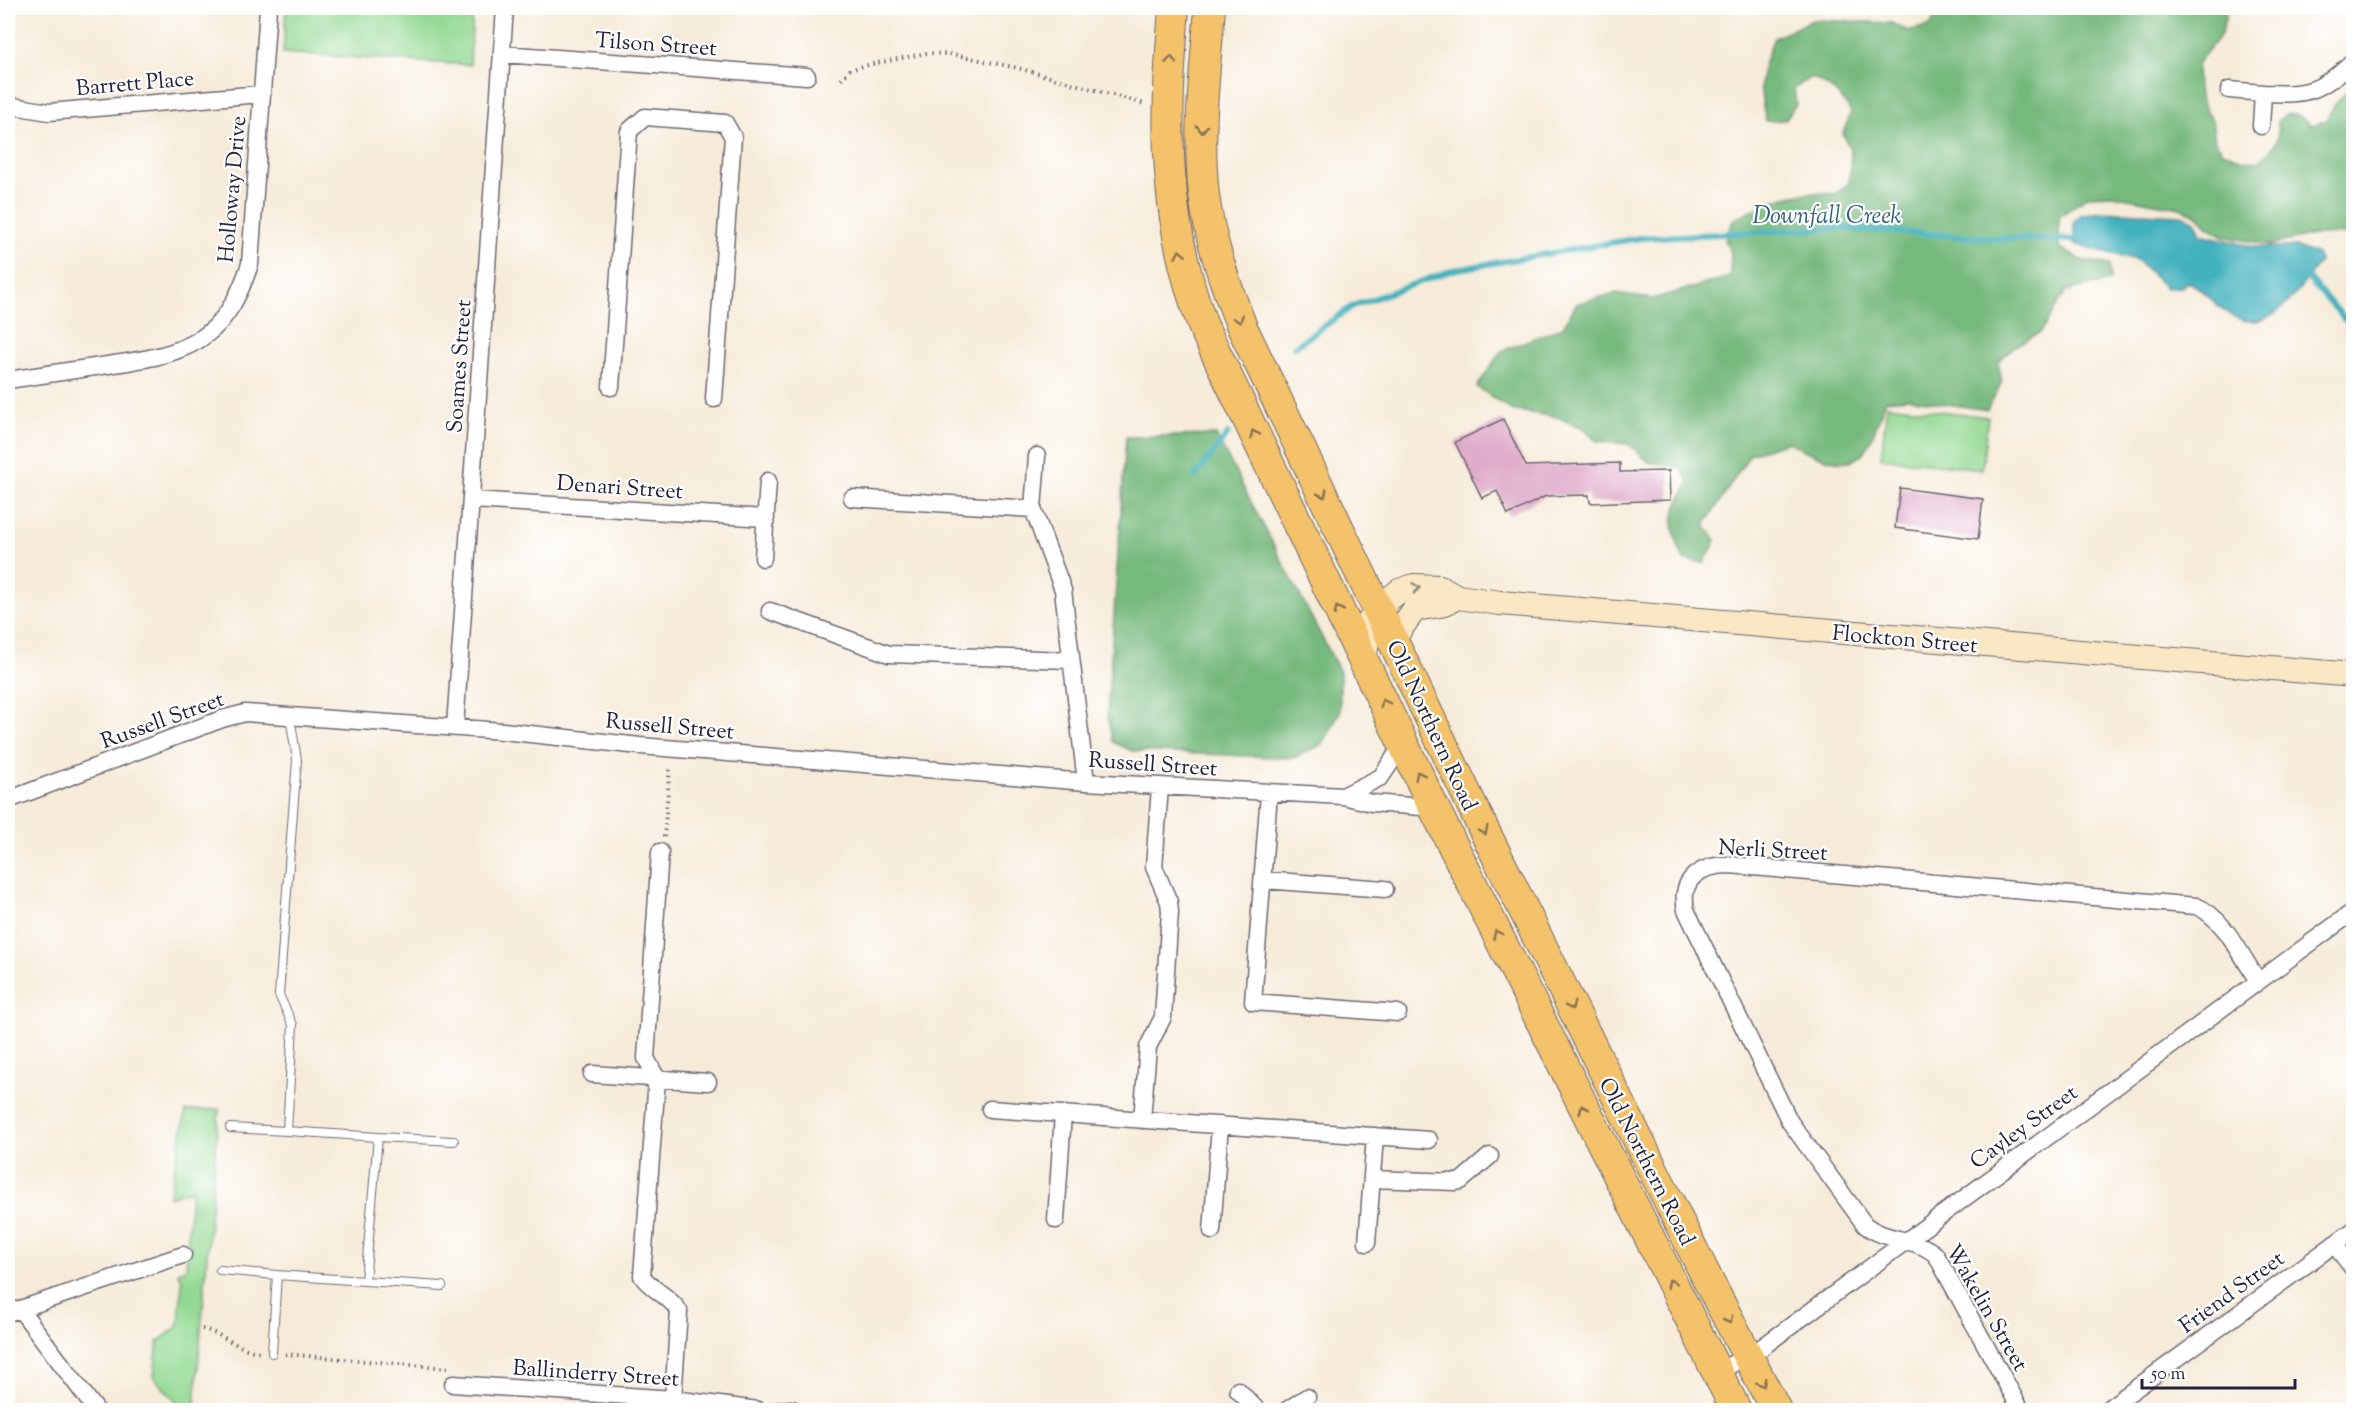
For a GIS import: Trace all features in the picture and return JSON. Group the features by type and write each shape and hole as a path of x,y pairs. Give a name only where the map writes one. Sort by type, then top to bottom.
{"highway":[{"name":"Old Northern Road","path":"1174,8 1167,160 1174,224 1191,293 1215,356 1434,808 1736,1410"},
{"name":"Old Northern Road","path":"1210,8 1202,116 1204,196 1216,254 1242,327 1459,781 1710,1284 1776,1410"},
{"path":"1688,1318 1702,1308 1710,1284"}],"street":[{"name":"Holloway Drive","path":"8,380 161,357 186,348 208,334 224,318 240,295 250,264 268,8"},
{"name":"Soames Street","path":"455,727 505,8"},
{"name":"Tilson Street","path":"502,54 807,76"},
{"path":"2229,90 2302,94 2314,91 2336,77 2354,60"},
{"path":"2261,126 2263,93"},
{"name":"Barrett Place","path":"13,106 49,112 261,94"},
{"path":"612,387 629,131 645,117 725,123 733,137 714,399"},
{"path":"1037,456 1033,509 1063,590 1086,782"},
{"path":"763,558 768,481"},
{"path":"852,498 1033,509"},
{"name":"Denari Street","path":"472,500 766,518"},
{"name":"Flockton Street","path":"1378,608 1391,596 1414,586 1440,587 1458,597 2354,675"},
{"name":"Flockton Street","path":"1393,639 1415,609 1440,605 1458,597"},
{"path":"1364,662 1368,624 1378,608"},
{"path":"770,611 889,654 1071,660"},
{"name":"Russell Street","path":"8,800 222,719 245,713 455,727 652,747 1086,782 1343,796 1372,803 1434,808"},
{"name":"Russell Street","path":"1343,796 1381,777 1404,743"},
{"path":"1142,1120 1148,1047 1163,1017 1170,912 1170,902 1154,867 1160,787"},
{"path":"1269,793 1253,1002 1398,1013"},
{"path":"660,852 646,1058 657,1079 642,1276 649,1287 672,1300 679,1311 673,1399"},
{"name":"Nerli Street","path":"1905,1240 1875,1232 1865,1225 1790,1122 1686,910 1684,900 1686,890 1697,873 1705,868 1730,866 2196,906 2209,913 2219,924 2258,981"},
{"path":"1263,880 1385,889"},
{"name":"Cayley Street","path":"1716,1373 1748,1355 2354,910"},
{"path":"592,1074 708,1082"},
{"path":"990,1109 1429,1140"},
{"path":"1056,1220 1063,1114"},
{"path":"1212,1231 1220,1125"},
{"path":"1367,1243 1375,1136"},
{"path":"1372,1179 1461,1181 1490,1155"},
{"name":"Friend Street","path":"2106,1410 2354,1230"},
{"name":"Wakelin Street","path":"1905,1240 1926,1247 1936,1255 2021,1410"},
{"path":"2334,1244 2354,1270"},
{"path":"91,1409 14,1311 183,1255"},
{"name":"Ballinderry Street","path":"453,1384 673,1399 733,1409 758,1410"},
{"path":"1238,1390 1257,1410"},
{"path":"1287,1410 1307,1397"}],"lane":[{"path":"287,1131 293,1025 279,995 297,760 290,717"},
{"path":"230,1128 454,1141"},
{"path":"365,1281 378,1137"},
{"path":"220,1270 442,1286"},
{"path":"272,1353 277,1275"}],"path":[{"path":"841,78 850,70 863,66 927,53 951,54 1018,68 1148,105"},
{"path":"660,852 670,768"},
{"path":"202,1329 248,1351 441,1366 452,1371 453,1384"}],"green space":[{"path":"286,8 473,8 470,65 283,53"},
{"path":"1939,8 2227,8 2222,33 2197,64 2198,90 2203,106 2212,120 2215,141 2223,151 2240,159 2257,162 2274,144 2278,134 2278,121 2286,114 2300,116 2312,125 2327,120 2335,103 2353,86 2353,234 2313,235 2270,245 2226,237 2208,227 2197,215 2180,208 2113,195 2088,196 2059,217 2059,247 2081,260 2109,265 2110,281 2066,291 2041,332 2015,346 1998,362 2002,382 1987,410 1907,398 1886,400 1866,449 1859,457 1849,461 1817,456 1788,442 1750,454 1705,525 1716,540 1704,563 1684,560 1675,536 1673,520 1689,482 1681,468 1649,462 1628,444 1597,441 1585,429 1557,417 1511,410 1477,387 1501,351 1563,327 1576,304 1616,293 1652,299 1730,277 1731,253 1725,241 1733,220 1782,198 1806,193 1835,194 1849,183 1851,152 1843,133 1851,113 1839,96 1824,83 1811,77 1794,89 1796,104 1785,120 1766,121 1761,97 1761,79 1774,38 1813,20 1891,23 1908,31 1931,25"},
{"path":"1887,405 1988,417 1982,469 1881,458"},
{"path":"1216,435 1340,672 1340,712 1323,744 1294,758 1132,751 1113,742 1107,716 1126,437"},
{"path":"219,1109 195,1405 178,1404 154,1377 158,1342 179,1325 182,1281 178,1272 186,1269 191,1190 169,1197 186,1111"}],"water":[{"path":"2100,211 2181,215 2196,221 2201,234 2254,247 2297,247 2318,255 2319,262 2302,287 2280,310 2255,321 2241,319 2225,311 2189,282 2181,287 2166,288 2137,260 2074,244 2074,221 2081,215"}],"building":[{"path":"1503,419 1526,466 1620,463 1620,472 1669,471 1670,500 1590,503 1589,495 1546,496 1508,515 1497,491 1482,498 1455,442"},
{"path":"1900,488 1983,499 1978,539 1895,528"}],"waterway":[{"name":"Downfall Creek","path":"1294,347 1353,306 1453,270 1639,238 1837,228 1988,238 2081,240"},
{"name":"Downfall Creek","path":"2304,274 2354,329"},
{"path":"1195,476 1228,434"}]}
